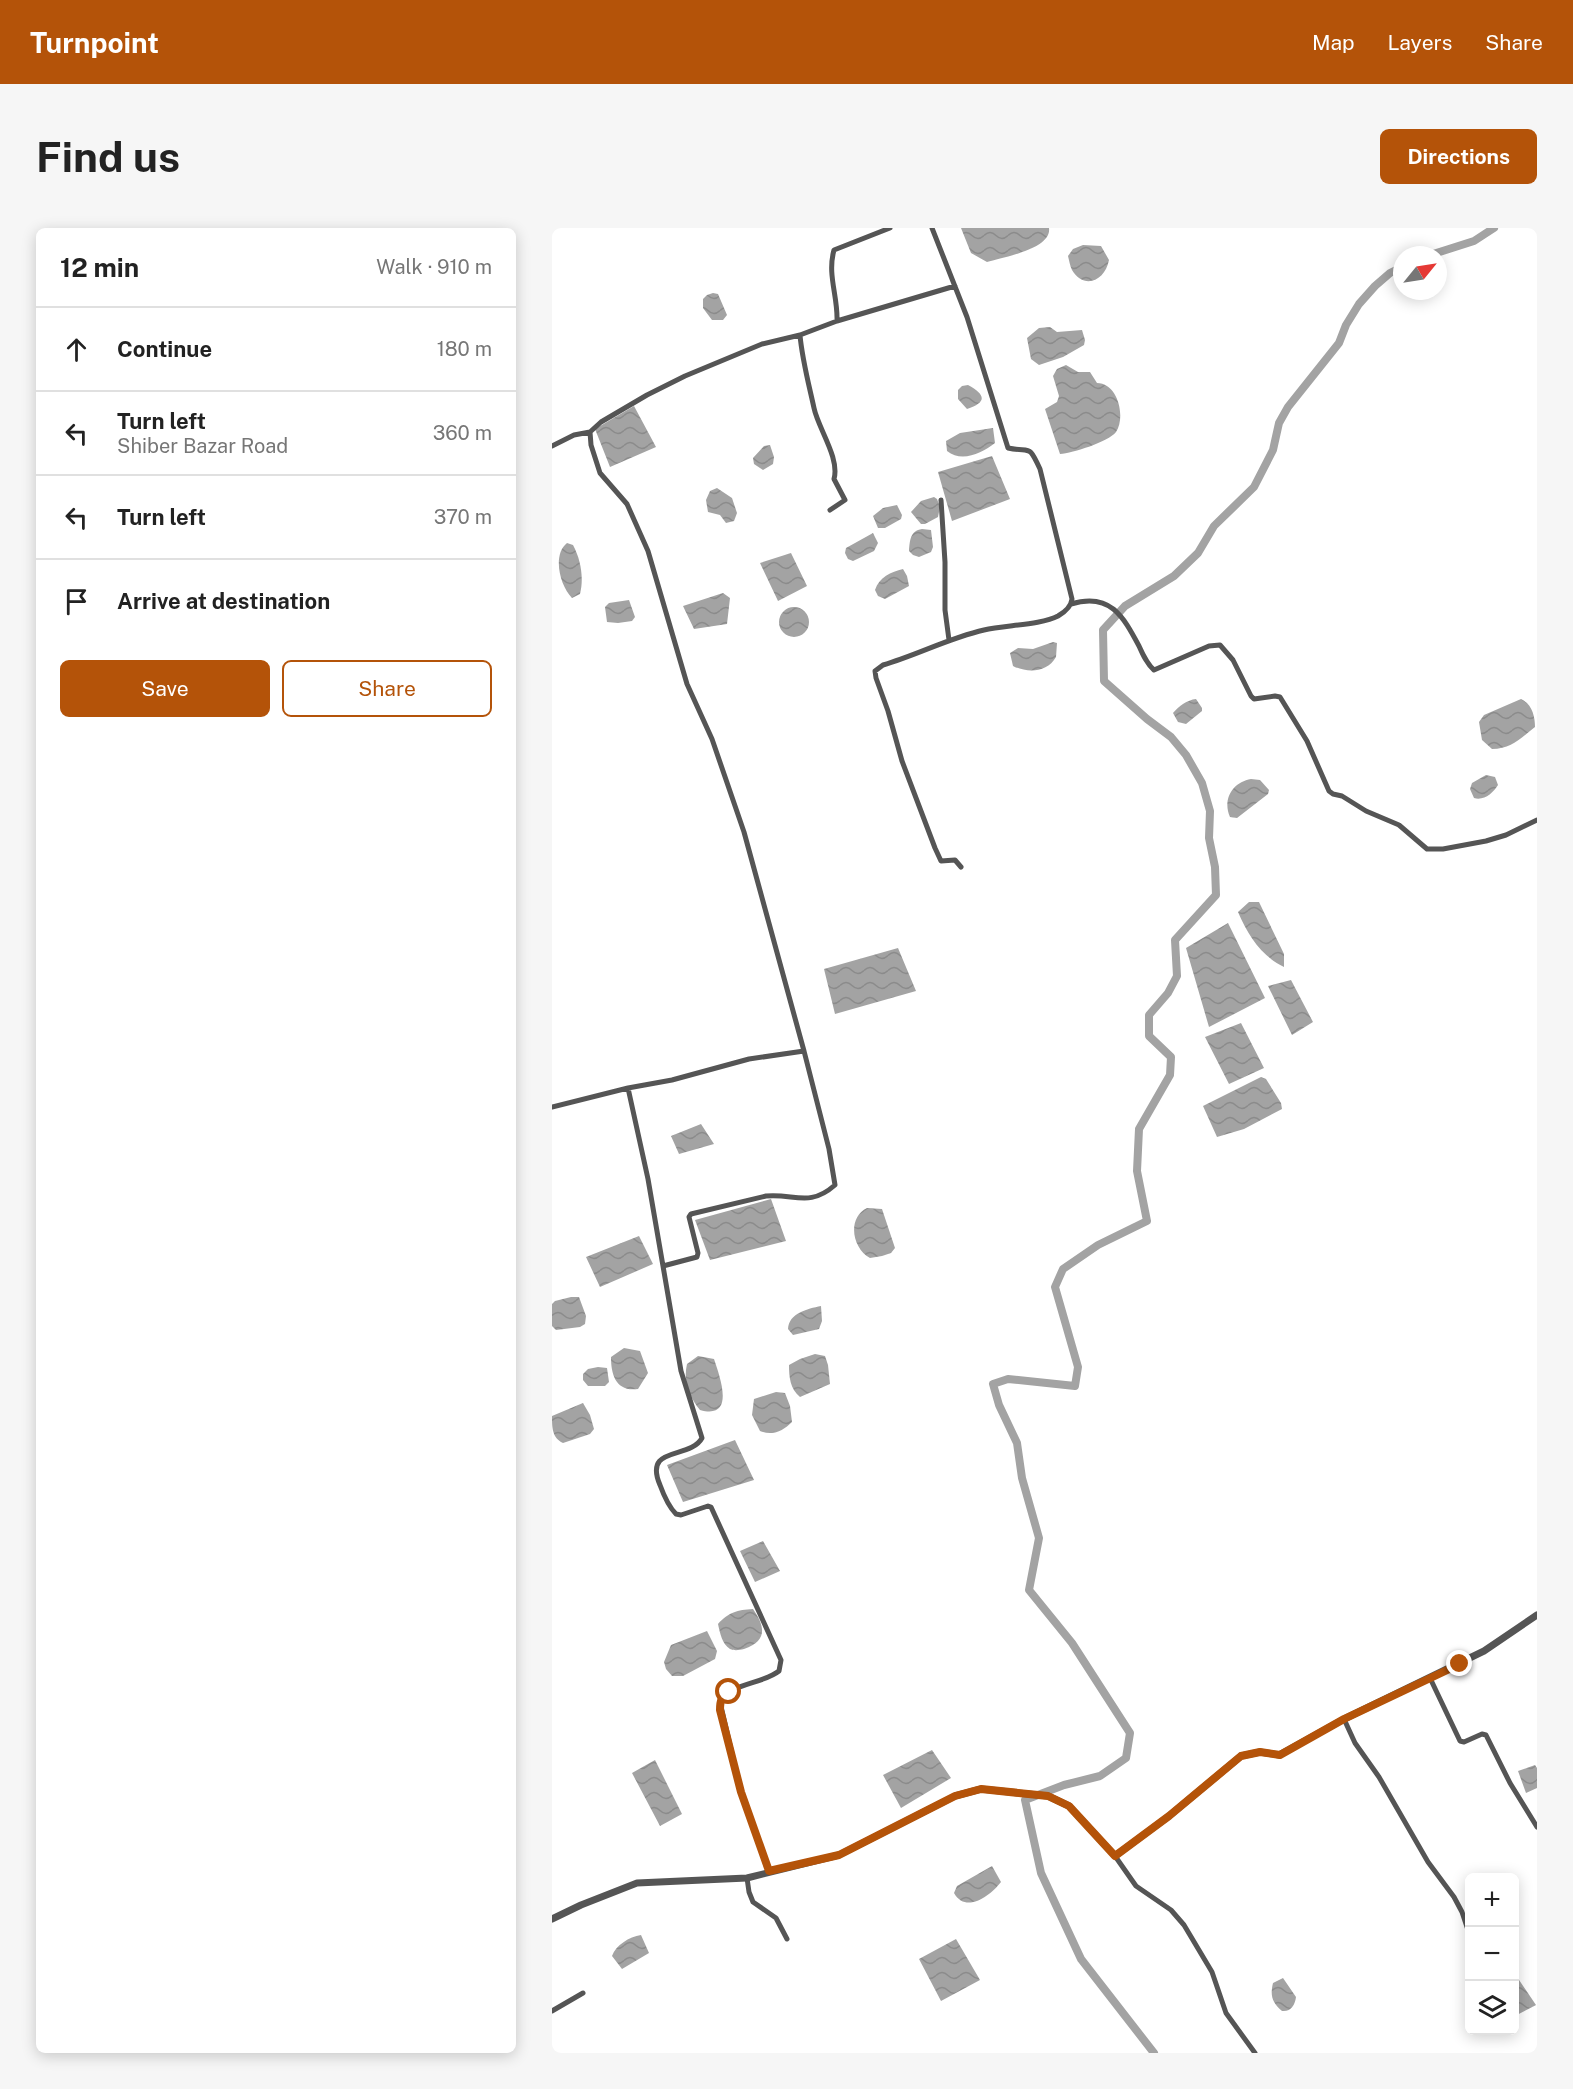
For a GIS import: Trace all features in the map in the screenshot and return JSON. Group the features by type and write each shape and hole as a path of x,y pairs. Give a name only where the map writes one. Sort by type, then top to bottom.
{"street":[{"path":"837,321 835,293 830,274 834,250 890,228"},
{"path":"932,228 984,367 1008,448 1027,449 1032,452 1040,469 1071,604"},
{"path":"552,446 574,435 590,432 601,422 647,395 762,344 800,335 837,321 955,286"},
{"path":"800,335 814,410 829,447 834,479 845,500 830,510"},
{"path":"590,432 591,445 600,472 627,504 648,551 687,684 712,739 744,832 804,1051 829,1149 835,1185 812,1199 774,1195 691,1214 689,1217 698,1255 695,1258 663,1266"},
{"path":"941,500 945,610 949,640"},
{"path":"960,867 955,860 942,861 935,848 903,761 875,671 883,665 949,640 986,629 1045,621 1057,617 1071,604 1089,600 1104,602 1111,606 1125,622 1154,670 1209,646 1220,645 1233,660 1254,699 1280,697 1307,741 1329,791 1399,825 1425,848 1443,849 1470,845 1506,835 1537,820"},
{"path":"552,1107 628,1088 672,1080 749,1059 804,1051"},
{"path":"628,1088 648,1179 681,1371 702,1438 697,1445 663,1458 656,1467 656,1473 667,1502 676,1514 681,1515 711,1507 781,1660 779,1671 771,1677 729,1692 720,1702 741,1792 769,1871"},
{"path":"1115,1856 1169,1816 1241,1756 1260,1752 1280,1755 1344,1719 1484,1651 1537,1615"},
{"path":"1430,1678 1461,1741 1464,1742 1482,1734 1486,1735 1510,1783 1537,1827"},
{"path":"1344,1719 1355,1743 1379,1777 1428,1862 1454,1897 1467,1927"},
{"path":"552,1919 637,1883 747,1878 839,1855 955,1796 981,1789 1048,1796 1069,1806 1115,1856 1136,1886 1171,1910 1184,1925 1212,1972 1226,2013 1255,2053"},
{"path":"747,1878 753,1902 776,1918 787,1939"},
{"path":"552,2011 583,1994"}],"water":[{"path":"961,228 1049,228 1048,235 1035,247 987,262 971,253"},
{"path":"1083,245 1101,246 1109,260 1099,278 1082,280 1072,270 1068,256 1073,249"},
{"path":"713,293 718,294 727,315 723,320 712,320 703,308 703,299"},
{"path":"1050,327 1057,332 1082,330 1084,345 1063,357 1039,365 1031,359 1027,338 1039,328"},
{"path":"1066,365 1078,372 1090,372 1097,383 1104,384 1110,389 1118,402 1120,418 1116,432 1106,440 1060,454 1045,409 1057,402 1059,396 1053,376 1057,369"},
{"path":"968,385 982,398 978,404 967,409 958,399 958,390"},
{"path":"634,406 656,447 610,467 595,429"},
{"path":"993,428 995,443 984,450 965,456 953,455 947,451 946,441 960,433"},
{"path":"770,445 774,457 773,464 763,470 754,464 753,458 764,446"},
{"path":"992,456 1010,499 952,521 938,472"},
{"path":"717,488 732,498 737,513 734,521 726,523 720,515 708,512 706,500 710,491"},
{"path":"934,497 940,507 938,517 921,524 911,512 921,501"},
{"path":"897,505 902,515 901,519 885,528 878,528 873,516 883,508"},
{"path":"922,529 931,530 933,547 931,552 919,557 909,551 909,547 913,534"},
{"path":"873,533 878,543 874,551 853,561 848,559 845,553 846,548"},
{"path":"567,543 573,545 576,551 582,575 580,594 572,598 564,586 559,570 562,548"},
{"path":"791,553 807,586 778,601 760,563"},
{"path":"903,569 909,586 885,599 878,596 875,590 882,578"},
{"path":"723,593 730,598 727,624 694,629 683,606"},
{"path":"629,600 635,617 632,621 607,622 605,607 609,603"},
{"path":"794,607 805,611 809,622 805,633 794,637 783,633 779,622 783,611"},
{"path":"1053,642 1057,643 1056,657 1042,669 1024,670 1013,666 1010,653 1018,648 1033,649"},
{"path":"1196,699 1202,711 1186,724 1178,722 1173,713 1183,704"},
{"path":"1521,699 1532,711 1535,727 1510,745 1492,749 1482,740 1479,722 1484,715"},
{"path":"1486,775 1495,777 1498,785 1488,796 1474,798 1470,789 1472,783"},
{"path":"1251,779 1260,780 1269,790 1268,794 1237,818 1230,817 1227,804 1231,792 1239,784"},
{"path":"1249,902 1259,902 1284,954 1284,967 1262,951 1246,929 1238,912"},
{"path":"1228,923 1265,998 1209,1027 1186,948"},
{"path":"898,948 916,991 835,1014 824,969"},
{"path":"1291,980 1313,1022 1292,1035 1268,986"},
{"path":"1241,1023 1264,1068 1229,1084 1205,1037"},
{"path":"1261,1077 1266,1079 1281,1103 1282,1109 1244,1129 1217,1137 1203,1106"},
{"path":"701,1124 714,1144 679,1154 671,1136"},
{"path":"771,1199 786,1241 710,1260 695,1220"},
{"path":"867,1208 882,1209 895,1248 891,1253 870,1258 859,1247 854,1226 856,1219"},
{"path":"639,1236 653,1264 600,1287 586,1257"},
{"path":"571,1297 579,1297 586,1316 585,1324 580,1327 556,1330 552,1326 552,1304"},
{"path":"821,1306 822,1321 819,1329 793,1335 788,1329 795,1315"},
{"path":"624,1348 640,1351 648,1373 638,1389 624,1388 614,1376 611,1357"},
{"path":"815,1354 825,1356 830,1384 800,1397 792,1387 789,1365"},
{"path":"698,1356 714,1359 723,1395 718,1409 700,1410 690,1394 686,1383 687,1364"},
{"path":"607,1368 609,1382 605,1386 588,1386 583,1380 583,1374 588,1369"},
{"path":"776,1392 785,1393 790,1406 792,1422 778,1432 760,1431 752,1415 754,1399"},
{"path":"583,1403 594,1429 590,1434 563,1443 559,1441 553,1428 552,1416"},
{"path":"735,1440 754,1480 683,1502 667,1465"},
{"path":"763,1541 780,1571 755,1582 740,1551"},
{"path":"753,1609 762,1627 761,1637 752,1646 744,1649 730,1649 723,1641 718,1624 734,1612"},
{"path":"707,1631 717,1651 715,1659 683,1676 672,1676 664,1662 671,1645"},
{"path":"932,1750 951,1778 901,1808 883,1775"},
{"path":"655,1760 682,1814 660,1826 632,1773"},
{"path":"1535,1765 1537,1788 1526,1793 1518,1771"},
{"path":"992,1866 1001,1882 996,1887 978,1901 965,1902 959,1899 954,1893 957,1886"},
{"path":"641,1935 649,1953 622,1969 612,1956 614,1952 624,1942"},
{"path":"956,1939 980,1980 941,2001 919,1959"},
{"path":"1283,1978 1296,1997 1292,2007 1285,2011 1276,2005 1272,1995 1273,1983"},
{"path":"1519,1980 1536,2005 1519,2014"}],"waterway":[{"path":"1447,250 1474,241 1494,228"},
{"path":"1154,2053 1081,1959 1041,1873 1025,1800 1064,1785 1100,1776 1126,1758 1130,1733 1072,1643 1029,1590 1039,1538 1022,1478 1017,1443 999,1405 993,1384 1008,1379 1075,1386 1078,1367 1055,1287 1063,1269 1098,1245 1147,1221 1137,1171 1139,1129 1170,1075 1171,1057 1149,1036 1149,1015 1168,993 1177,976 1175,940 1216,895 1215,867 1209,838 1210,811 1202,783 1186,755 1171,737 1104,681 1103,630 1125,606 1174,576 1198,553 1214,526 1254,487 1273,450 1279,423 1288,407 1339,343 1346,325 1359,304 1375,286 1393,272"}],"route":[{"path":"729,1692 723,1696 720,1710 741,1792 769,1871 839,1855 955,1796 981,1789 1048,1796 1069,1806 1115,1856 1169,1816 1241,1756 1260,1752 1280,1755 1344,1719 1460,1664"}]}
